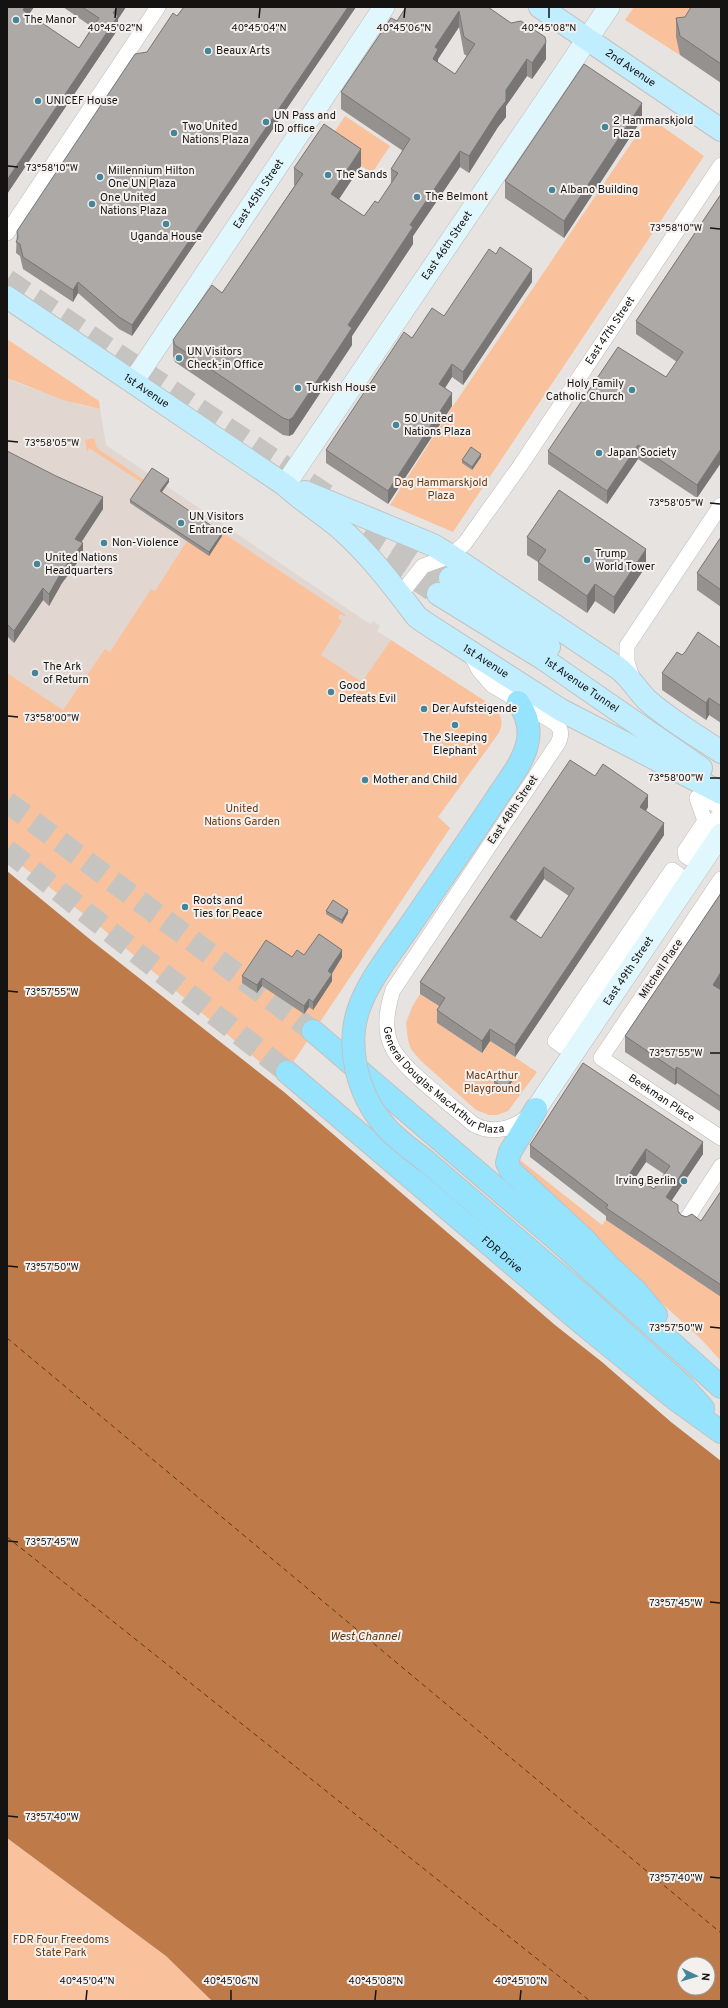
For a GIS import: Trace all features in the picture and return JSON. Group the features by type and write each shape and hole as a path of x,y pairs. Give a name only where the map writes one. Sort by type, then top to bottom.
{"highway":[{"path":"518,702 528,720 529,738 520,762 374,978 357,1014 354,1032 355,1059 358,1078 366,1097 385,1126 581,1294 666,1370 684,1387 721,1428"},
{"path":"313,1031 558,1241 684,1356 721,1387"},
{"name":"FDR Drive","path":"287,1072 584,1324 675,1399 721,1432"},
{"path":"536,1109 510,1152 507,1163 511,1171 570,1224 636,1291 655,1314 684,1356"}],"main road":[{"name":"East 45th Street","path":"134,382 384,7"},
{"name":"2nd Avenue","path":"540,7 721,130"},
{"name":"East 46th Street","path":"285,485 609,7"},
{"name":"1st Avenue","path":"7,297 285,485 303,501 328,518 370,558 417,617 469,653 578,720 721,793"},
{"name":"1st Avenue","path":"285,485 359,513 433,546 451,556 618,668 634,682 646,699 663,714 721,752"},
{"name":"1st Avenue Tunnel","path":"721,763 633,705 444,586 542,658 721,782"},
{"name":"East 49th Street","path":"536,1109 721,834"}],"street":[{"path":"7,233 158,7"},
{"name":"East 47th Street","path":"400,595 423,566 451,556 465,543 520,466 721,165"},
{"path":"634,682 627,662 627,646 721,505"},
{"name":"East 48th Street","path":"393,990 560,739 561,731 555,723 518,702 485,678 469,653"},
{"path":"721,808 719,805 697,798 705,821 685,851 686,856 689,858 721,812"},
{"path":"672,870 678,874 562,1046 555,1041 672,870"},
{"name":"Mitchell Place","path":"601,1058 721,879"},
{"name":"General Douglas MacArthur Plaza","path":"393,990 387,1020 387,1030 392,1047 412,1071 473,1124 492,1130 506,1128 521,1122 536,1109"},
{"name":"Beekman Place","path":"601,1058 721,1138"},
{"path":"686,1220 721,1166"}],"shaded area":[{"name":"United Nations Garden","path":"7,378 25,386 84,406 100,409 106,445 364,620 371,624 373,621 380,626 377,631 494,707 500,715 501,725 498,734 438,817 450,828 281,1080 103,929 7,854"}],"green space":[{"path":"634,7 695,7 680,55 625,20"},
{"path":"345,116 390,146 372,173 327,143"},
{"name":"Dag Hammarskjold Plaza","path":"649,117 704,156 453,532 390,505 449,412"},
{"path":"7,339 99,401 100,409 63,400 7,378"},
{"path":"94,438 97,448 146,481 135,497 132,496 141,482 89,448 87,452 85,440"},
{"name":"United Nations Garden","path":"166,495 346,615 345,617 341,614 338,618 342,621 321,655 362,682 391,640 494,707 499,713 501,720 501,727 498,734 438,817 450,828 281,1080 103,929 7,854 7,673 63,710 105,649 110,652 151,589 155,591 187,541 209,556 164,497"},
{"name":"MacArthur Playground","path":"420,994 445,1010 437,1023 482,1053 490,1041 537,1072 508,1111 497,1115 489,1115 476,1110 421,1061 411,1049 408,1040 406,1023 412,1007"},
{"path":"520,1160 602,1225 606,1220 721,1297 721,1361 702,1340 628,1272 520,1166"},
{"name":"FDR Four Freedoms State Park","path":"7,1838 166,1956 212,2001 7,2001"}],"water":[{"name":"West Channel","path":"7,871 92,941 284,1092 555,1325 602,1362 671,1422 721,1461 721,2001 212,2001 166,1956 7,1838"}],"building":[{"name":"UNICEF House","path":"7,7 25,7 23,10 79,48 99,18 82,7 117,7 113,13 118,16 7,180"},
{"path":"184,7 348,7 132,325 119,317 78,282 73,290 23,257 20,244 16,242 18,238 17,231 135,54 147,52 173,13 177,16"},
{"path":"406,7 488,7 511,23 521,21 545,37 546,42 532,63 527,59 506,90 506,101 469,156 460,151 410,225 413,227 348,325 352,328 293,417 289,420 283,418 175,345 173,340 212,285 222,293 303,174 294,168 324,124 361,149 331,194 364,216 375,201 378,203 398,173 391,169 410,139 341,92 391,18 397,21","holes":["459,11 464,37 475,44 455,74 433,59 438,49 435,47"]},
{"path":"691,7 721,7 721,64 680,36 676,18 685,17"},
{"path":"584,64 642,103 564,221 505,181"},
{"path":"721,194 721,449 697,485 638,445 607,491 548,451 618,347 666,377 683,352 636,321"},
{"path":"500,247 532,269 463,372 452,364 439,384 452,393 388,491 326,450 404,332 412,338 432,308 444,316 489,249 496,254"},
{"path":"471,447 481,454 472,467 462,460"},
{"name":"United Nations Headquarters","path":"7,451 56,476 103,497 75,539 83,543 62,571 49,594 43,588 14,631 7,624"},
{"name":"UN Visitors Entrance","path":"152,468 169,479 160,491 222,533 209,552 130,500"},
{"name":"Trump World Tower","path":"559,490 646,549 614,597 595,584 587,596 538,562 546,550 527,537"},
{"path":"721,537 721,590 697,573"},
{"path":"698,632 721,648 721,706 709,698 706,703 662,673 677,652 682,655 685,652"},
{"path":"570,760 595,776 603,764 648,795 640,807 664,823 515,1045 490,1029 482,1041 437,1010 445,998 420,982","holes":["544,867 574,888 541,938 510,917"]},
{"path":"721,893 721,972 713,985 721,990 721,1097 677,1067 675,1070 625,1036"},
{"path":"333,900 348,910 342,920 326,911"},
{"path":"319,934 342,950 328,971 332,974 313,1002 309,999 304,1006 262,978 257,985 242,976 266,940 292,957 297,950 304,955"},
{"path":"583,1063 703,1142 666,1197 678,1205 678,1211 681,1215 686,1217 692,1214 701,1221 721,1191 721,1285 606,1208 608,1205 530,1145","holes":["646,1149 670,1166 654,1189 630,1173"]},
{"path":"502,1070 513,1077 505,1089 494,1081"}],"ferry route":[{"path":"7,1338 721,1933"},
{"path":"7,1537 590,2001"}],"tunnel":[{"path":"7,280 331,498"},
{"path":"370,524 450,578"},
{"path":"359,541 438,594"},
{"path":"7,802 313,1031"},
{"path":"7,850 287,1072"}],"place":[{"name":"The Manor","path":"16,20"},
{"name":"Beaux Arts","path":"208,51"},
{"name":"UNICEF House","path":"38,101"},
{"name":"UN Pass and ID office","path":"266,122"},
{"name":"2 Hammarskjold Plaza","path":"605,127"},
{"name":"Two United Nations Plaza","path":"174,133"},
{"name":"The Sands","path":"328,175"},
{"name":"Millennium Hilton One UN Plaza","path":"100,177"},
{"name":"Albano Building","path":"552,190"},
{"name":"The Belmont","path":"417,197"},
{"name":"One United Nations Plaza","path":"92,204"},
{"name":"Uganda House","path":"166,224"},
{"name":"UN Visitors Check-in Office","path":"179,358"},
{"name":"Turkish House","path":"298,388"},
{"name":"Holy Family Catholic Church","path":"632,390"},
{"name":"50 United Nations Plaza","path":"396,425"},
{"name":"Japan Society","path":"599,453"},
{"name":"UN Visitors Entrance","path":"181,523"},
{"name":"Non-Violence","path":"104,543"},
{"name":"Trump World Tower","path":"587,560"},
{"name":"United Nations Headquarters","path":"37,564"},
{"name":"The Ark of Return","path":"35,673"},
{"name":"Good Defeats Evil","path":"331,692"},
{"name":"Der Aufsteigende","path":"424,709"},
{"name":"The Sleeping Elephant","path":"455,725"},
{"name":"Mother and Child","path":"365,780"},
{"name":"Roots and Ties for Peace","path":"185,907"},
{"name":"Irving Berlin","path":"684,1181"}]}
